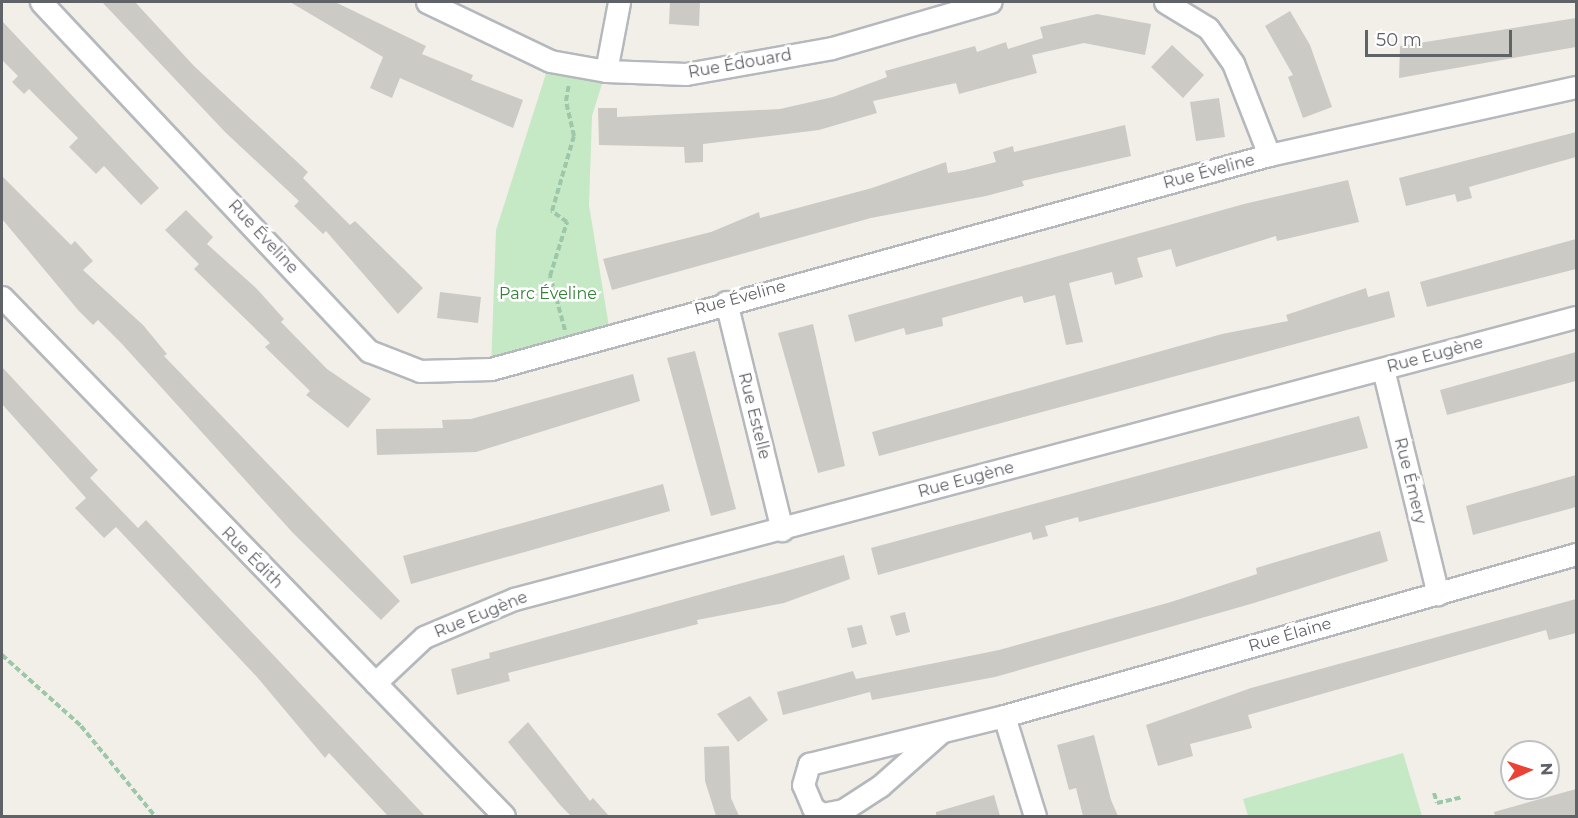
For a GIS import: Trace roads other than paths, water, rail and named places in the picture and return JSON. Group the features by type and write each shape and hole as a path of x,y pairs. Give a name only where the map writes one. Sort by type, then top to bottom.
{"street":[{"name":"Rue Éveline","path":"41,2 369,351 420,371 479,369 1269,155 1576,87"},
{"name":"Rue Édouard","path":"427,2 469,26 550,61 606,71 686,74 821,50 990,2"},
{"path":"606,71 619,2"},
{"path":"1165,2 1208,28 1233,63 1269,155"},
{"name":"Rue Édith","path":"2,297 504,816"},
{"name":"Rue Estelle","path":"726,302 782,530"},
{"name":"Rue Eugène","path":"375,683 424,637 514,599 782,530 1576,317"},
{"name":"Rue Émery","path":"1383,369 1438,594"},
{"name":"Rue Élaine","path":"940,733 880,786 843,810 822,814 813,808 803,785 808,764 1004,716 1576,554"},
{"path":"1004,716 1035,816"}],"park label":[{"name":"Parc Éveline","path":"548,294"}]}
